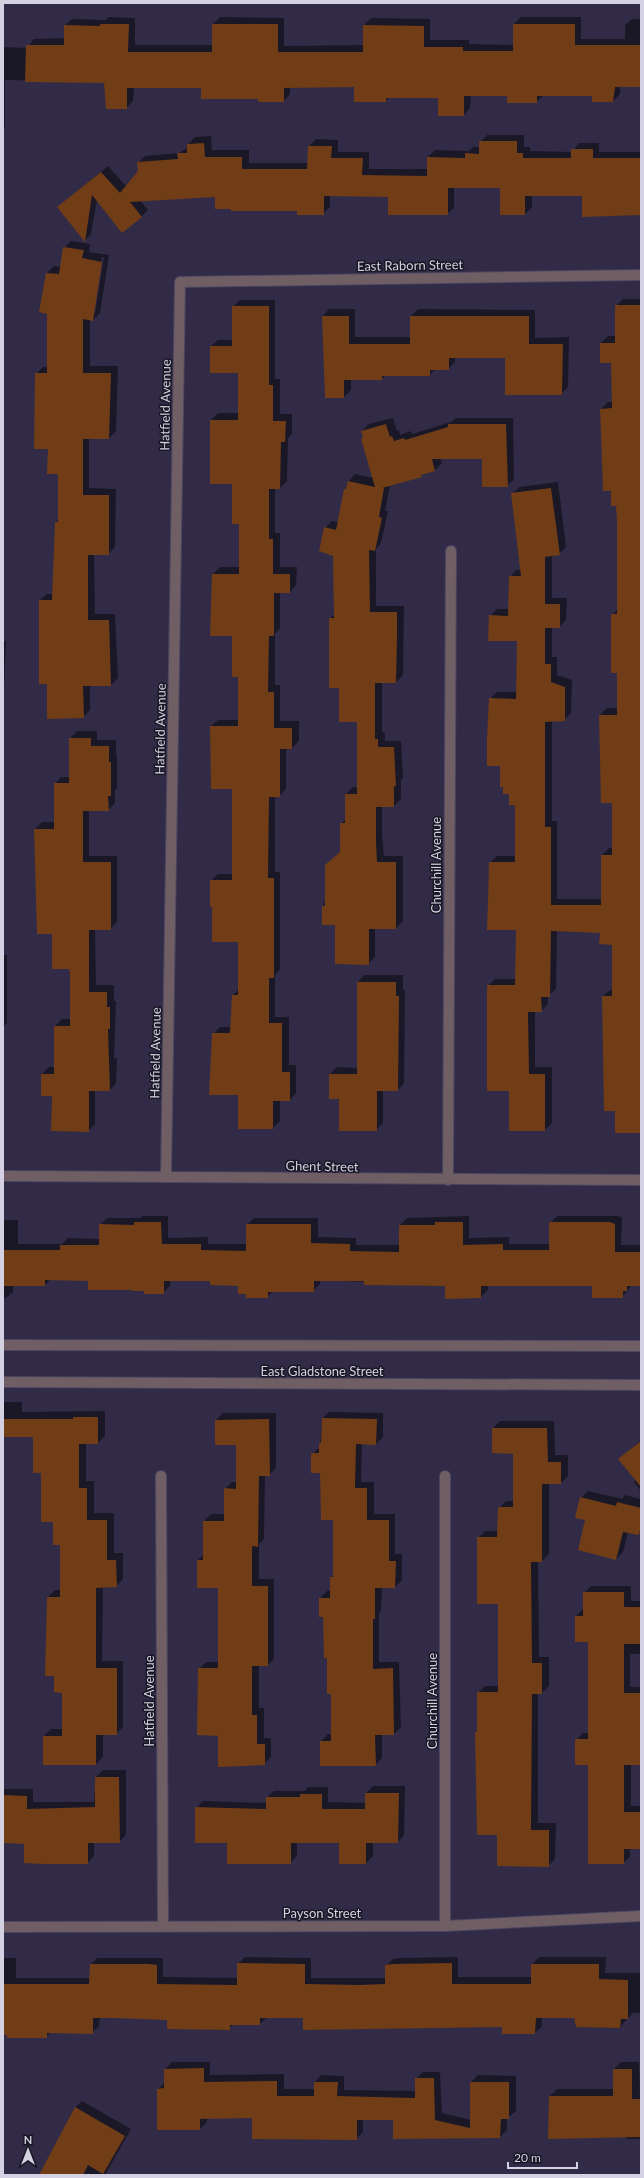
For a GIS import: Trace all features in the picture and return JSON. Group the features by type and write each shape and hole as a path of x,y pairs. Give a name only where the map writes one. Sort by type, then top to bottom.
{"street":[{"name":"East Raborn Street","path":"180,282 641,275"},
{"name":"Hatfield Avenue","path":"166,1177 180,282"},
{"name":"Churchill Avenue","path":"448,1180 451,551"},
{"name":"Ghent Street","path":"3,1176 448,1180 641,1180"},
{"name":"East Gladstone Street","path":"3,1345 641,1346"},
{"name":"East Gladstone Street","path":"3,1382 641,1385"},
{"name":"Hatfield Avenue","path":"161,1476 163,1926"},
{"name":"Churchill Avenue","path":"445,1476 445,1926"},
{"name":"Payson Street","path":"3,1927 445,1926 641,1916"}],"building":[{"path":"100,24 129,24 128,52 212,52 212,24 278,24 278,52 363,52 363,25 424,26 424,47 463,47 463,51 513,51 513,24 575,24 575,45 641,45 641,87 615,87 613,102 592,102 592,96 537,96 537,103 507,103 507,96 464,96 464,116 438,116 438,98 386,98 386,102 354,102 354,87 284,88 284,102 258,102 258,99 201,99 201,88 127,88 127,109 106,109 104,83 25,82 26,45 64,45 64,25 100,26"},
{"path":"479,141 517,141 517,153 523,153 523,158 571,158 571,149 593,149 593,158 641,158 641,215 582,217 582,196 525,196 525,215 500,215 500,188 448,188 448,215 388,215 388,197 324,196 324,215 297,215 297,211 231,211 231,209 215,209 215,197 130,202 142,217 122,233 92,195 85,242 57,207 101,172 120,193 138,171 137,162 178,159 177,153 187,153 187,144 204,143 205,157 242,157 242,169 307,169 308,146 332,146 331,158 363,158 362,175 427,176 427,157 465,158 465,153 479,154"},
{"path":"63,247 84,250 82,258 102,262 93,321 83,319 83,373 111,373 109,439 83,439 83,495 109,495 109,555 88,555 88,620 109,620 111,686 83,686 84,718 47,719 47,684 39,684 39,600 52,600 55,522 58,522 58,474 47,474 48,449 34,449 35,373 47,373 47,314 39,312 46,273 59,274"},
{"path":"615,305 641,305 641,1133 615,1133 615,1111 604,1111 602,996 612,996 612,945 599,944 600,933 551,931 550,997 541,997 542,1012 528,1012 529,1074 545,1074 545,1131 509,1131 509,1091 487,1091 487,985 515,985 516,930 487,930 489,862 515,862 515,805 509,805 509,794 503,794 503,787 500,787 500,766 487,766 487,739 489,698 516,699 517,641 488,641 489,615 508,616 509,576 521,576 511,493 551,488 560,555 545,557 545,604 560,604 560,628 545,628 545,664 551,664 551,682 565,687 565,721 545,722 545,827 551,827 551,905 601,905 601,855 612,855 612,803 601,803 599,715 617,715 617,673 611,673 611,614 617,614 617,521 616,506 611,506 611,491 603,491 600,409 612,408 611,363 600,363 600,343 615,343"},
{"path":"232,306 269,306 269,385 273,385 273,421 286,421 285,442 281,442 280,489 269,489 269,539 273,539 273,574 290,574 290,593 274,593 274,636 269,636 268,692 274,692 274,728 292,728 292,749 280,749 280,797 269,797 268,878 274,878 274,978 269,978 269,1023 282,1023 282,1072 290,1072 290,1101 273,1101 273,1129 238,1129 238,1095 209,1095 212,1033 230,1033 232,995 238,995 238,942 212,942 212,907 210,907 210,880 232,880 232,789 211,789 210,726 238,726 238,677 232,677 232,636 210,636 212,574 239,574 239,524 232,524 232,484 210,484 210,420 238,420 238,373 210,373 210,346 232,346"},
{"path":"322,316 349,316 349,344 410,344 410,316 529,316 529,344 563,344 562,395 505,395 505,358 449,358 449,370 430,370 430,376 382,376 382,380 344,380 344,398 325,398"},
{"path":"386,424 390,437 392,436 394,441 404,438 405,440 448,427 448,424 506,424 508,487 482,487 482,459 432,459 435,471 421,475 422,477 382,488 384,488 379,517 382,518 375,551 369,550 370,612 397,612 396,683 375,683 375,739 378,739 378,747 394,747 396,786 394,786 394,807 376,807 376,842 377,862 396,862 396,929 369,929 369,965 335,964 335,925 322,925 322,906 325,906 325,865 340,852 340,823 345,823 345,794 357,794 357,722 339,722 339,688 329,688 329,618 334,618 333,556 319,551 324,527 336,530 344,489 346,489 348,481 375,487 361,439 363,438 361,431"},
{"path":"69,738 91,738 91,746 109,746 109,762 111,762 111,796 108,796 109,811 83,811 83,862 111,862 111,930 89,930 89,992 107,992 107,1007 110,1007 110,1029 108,1029 110,1091 89,1091 89,1132 51,1131 52,1096 41,1096 41,1074 54,1074 54,1026 70,1026 70,973 69,969 52,969 52,934 37,934 34,829 54,829 54,783 69,783"},
{"path":"357,982 396,982 396,996 399,996 398,1091 377,1091 377,1131 339,1131 339,1099 329,1099 329,1074 357,1074"},
{"path":"134,1222 161,1222 162,1244 201,1244 201,1250 246,1251 246,1224 311,1224 311,1243 350,1244 350,1251 399,1252 399,1225 435,1225 435,1222 463,1222 463,1245 503,1244 503,1250 549,1250 549,1222 610,1222 615,1224 615,1252 641,1252 641,1286 627,1286 627,1291 623,1291 623,1298 592,1298 592,1286 481,1286 481,1298 445,1299 445,1286 364,1285 364,1281 314,1281 314,1292 268,1292 268,1298 246,1298 246,1294 238,1294 238,1286 210,1285 210,1281 164,1281 164,1294 144,1294 144,1291 133,1290 88,1290 88,1281 45,1280 45,1286 3,1286 3,1250 60,1250 60,1245 99,1245 99,1224 134,1225"},
{"path":"73,1417 98,1417 98,1444 79,1444 79,1488 87,1488 87,1520 107,1520 107,1560 116,1560 117,1587 96,1588 96,1668 117,1668 117,1735 96,1735 96,1765 43,1765 43,1736 62,1736 62,1693 54,1692 54,1676 45,1676 47,1597 60,1597 60,1545 53,1545 53,1522 41,1522 41,1473 33,1473 33,1437 3,1437 3,1419 73,1419"},
{"path":"322,1418 377,1419 376,1445 356,1444 355,1488 367,1488 367,1520 389,1520 389,1561 396,1561 395,1588 375,1588 375,1619 373,1619 373,1669 393,1668 394,1735 375,1735 376,1766 320,1766 320,1741 331,1741 331,1694 327,1694 327,1658 324,1658 323,1617 319,1617 319,1598 330,1598 330,1577 333,1577 333,1520 321,1520 320,1473 311,1473 311,1453 319,1453 319,1443 321,1443"},
{"path":"269,1419 270,1476 259,1476 258,1547 252,1546 252,1586 268,1586 268,1666 252,1666 252,1715 257,1715 257,1744 265,1744 265,1765 218,1767 218,1736 197,1735 198,1668 218,1668 218,1588 197,1588 197,1560 203,1560 203,1521 224,1521 224,1488 236,1489 236,1445 215,1445 215,1420"},
{"path":"492,1428 547,1428 548,1462 561,1462 561,1484 542,1484 542,1562 531,1562 532,1663 542,1663 542,1694 532,1694 531,1830 549,1830 549,1867 497,1866 497,1835 477,1835 475,1732 477,1732 477,1692 498,1692 498,1604 477,1604 477,1537 497,1537 498,1507 513,1507 513,1454 492,1453"},
{"path":"641,1441 641,1487 618,1459"},
{"path":"580,1497 616,1506 617,1502 641,1508 641,1526 639,1535 623,1532 616,1560 578,1550 585,1520 575,1518"},
{"path":"583,1592 624,1592 624,1607 641,1607 641,1644 624,1644 624,1693 641,1693 641,1765 624,1765 624,1812 641,1812 641,1849 624,1849 624,1864 588,1864 588,1765 575,1765 575,1739 588,1739 588,1642 575,1642 575,1616 583,1616"},
{"path":"95,1777 119,1777 120,1843 88,1843 88,1864 43,1864 24,1863 24,1844 3,1843 3,1795 27,1796 27,1809 95,1807"},
{"path":"365,1793 399,1793 398,1843 366,1843 366,1864 339,1864 339,1843 291,1843 291,1864 227,1864 227,1843 195,1843 195,1807 266,1809 266,1797 300,1797 300,1794 322,1794 322,1809 365,1809"},
{"path":"237,1963 305,1964 305,1984 359,1985 385,1984 385,1965 393,1964 452,1963 452,1984 531,1984 531,1964 599,1964 599,1979 628,1980 628,2019 621,2019 620,2028 576,2027 574,2018 536,2018 535,2034 502,2034 502,2027 303,2030 303,2018 260,2018 260,2025 230,2025 230,2030 167,2029 167,2020 93,2018 93,2034 47,2033 47,2038 7,2038 7,2035 3,2035 3,1984 89,1984 90,1964 149,1964 157,1965 157,1984 237,1985"},
{"path":"204,2068 204,2082 277,2081 277,2096 314,2096 314,2082 338,2082 337,2096 415,2098 415,2078 434,2078 435,2120 470,2128 470,2082 509,2082 509,2119 501,2119 500,2138 393,2139 393,2120 357,2120 357,2140 252,2139 252,2118 200,2119 200,2130 157,2130 157,2089 164,2088 164,2069"},
{"path":"613,2069 632,2069 632,2099 641,2099 641,2137 548,2139 549,2096 613,2096"},
{"path":"75,2107 125,2136 103,2174 88,2165 83,2175 39,2175"}]}
